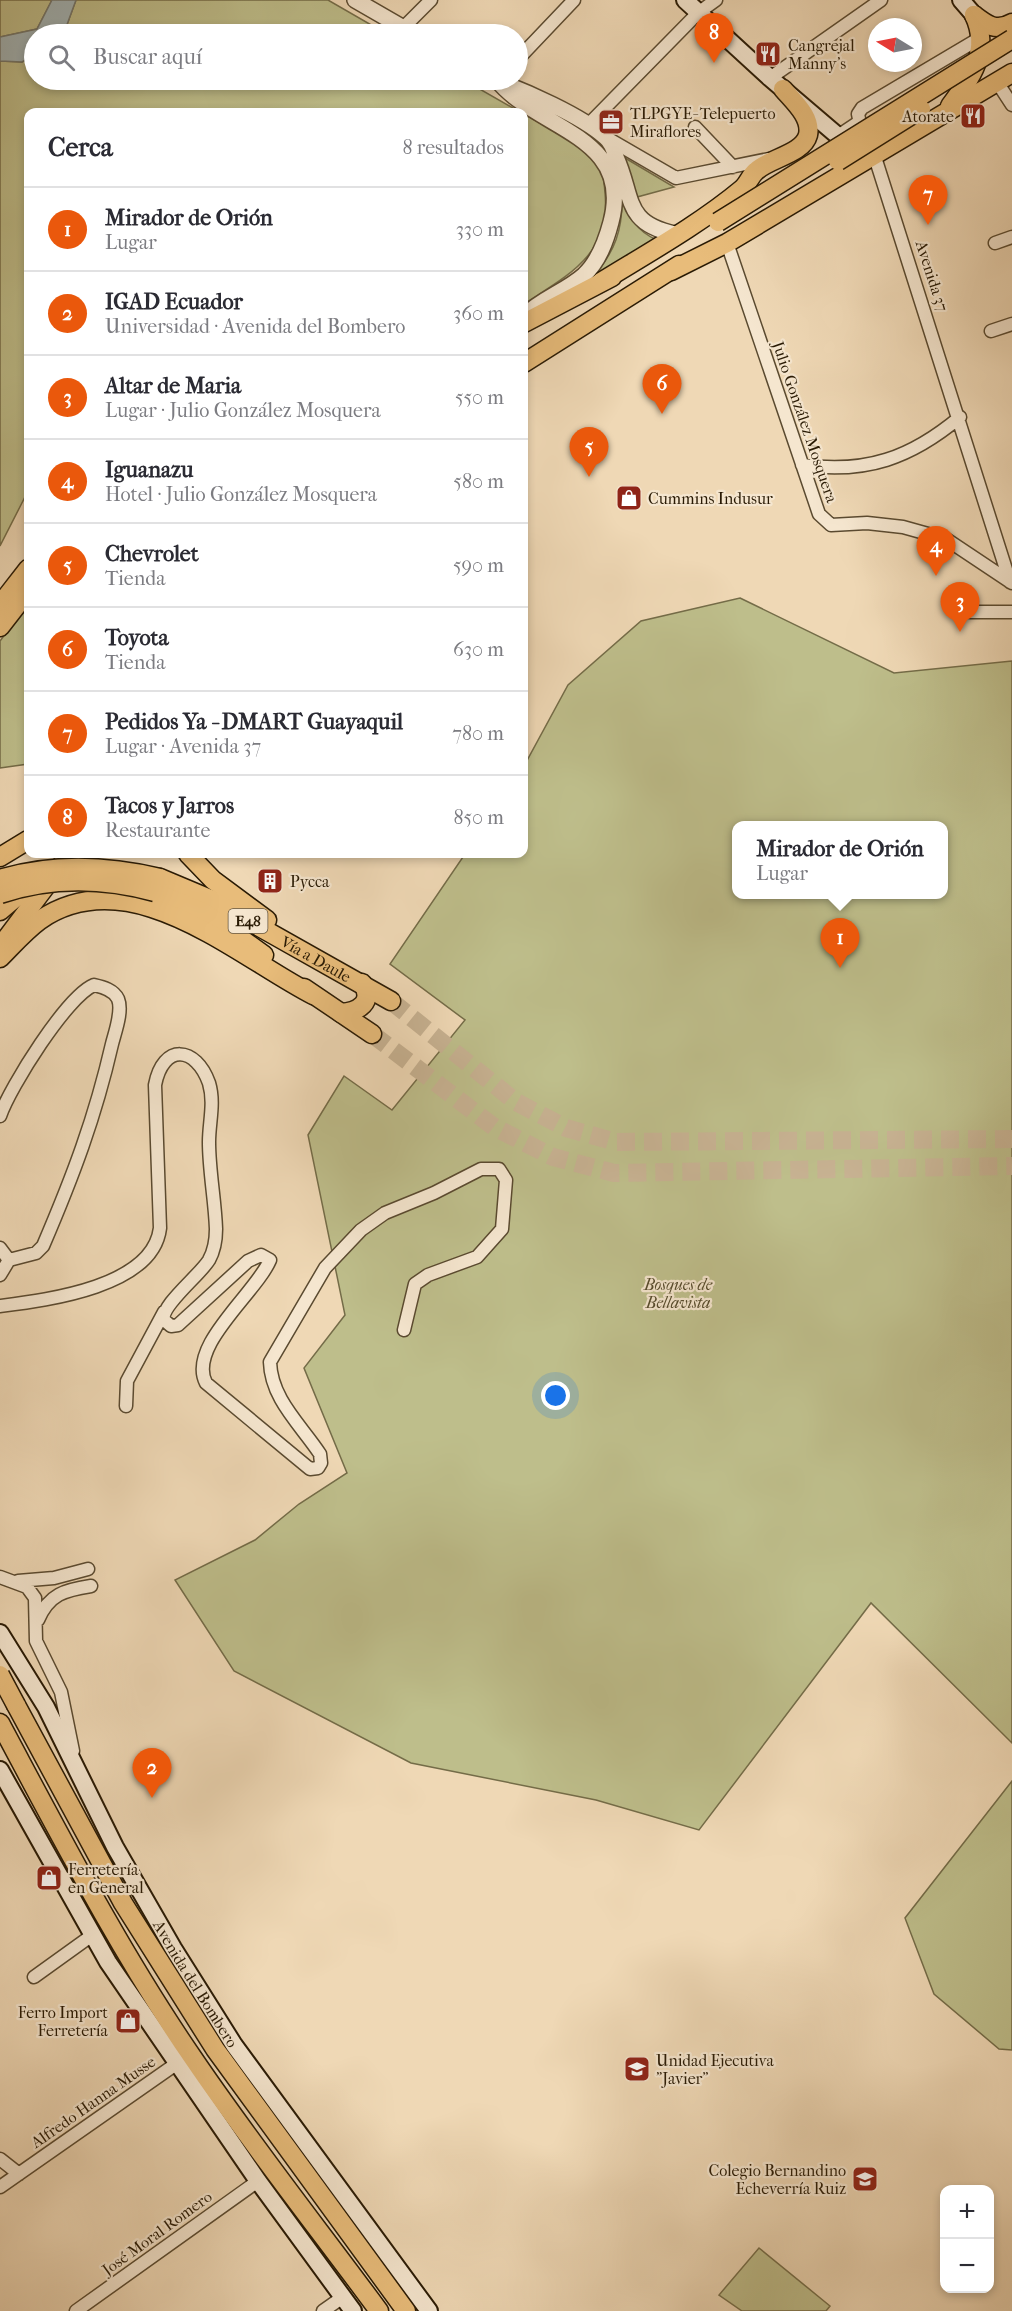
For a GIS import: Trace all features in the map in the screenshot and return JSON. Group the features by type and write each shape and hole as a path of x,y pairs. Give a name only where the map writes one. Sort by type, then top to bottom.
{"main road":[{"path":"685,0 776,83 803,112 808,131 804,143 756,171 745,187"},
{"path":"961,0 974,15 992,28 1012,23"},
{"path":"945,112 967,83 977,64 982,41 974,15"},
{"path":"528,360 671,271 722,233 1012,39"},
{"path":"722,233 1012,54"},
{"path":"852,135 965,75 977,64"},
{"path":"601,282 722,233 827,183 1005,77"},
{"path":"776,83 852,135 874,154"},
{"path":"528,322 601,282 745,187 808,152 815,150 824,156 831,169 827,183"},
{"path":"0,605 24,574"},
{"path":"0,627 24,596"},
{"path":"0,857 24,842"},
{"path":"1,904 39,877 56,858"},
{"path":"0,947 67,858"},
{"path":"192,858 229,893 335,968"},
{"name":"Vía a Daule","path":"0,879 38,870 74,867 115,869 158,885 210,899 392,1001"},
{"name":"Vía a Daule","path":"1,904 41,884 72,881 158,885 221,923 313,995 372,1034"},
{"path":"0,958 41,920 63,909 96,901 131,903 164,912 202,929 279,978 313,995"},
{"path":"340,1013 357,1010 364,1004 367,994 362,983"},
{"name":"Avenida del Bombero","path":"0,1633 77,1767 142,1897 234,2045 429,2311"},
{"name":"Avenida del Bombero","path":"0,1675 123,1903 215,2049 406,2311"},
{"path":"0,1724 79,1872 193,2059 379,2311"},
{"path":"0,1770 91,1936 176,2064 353,2311"}],"street":[{"path":"355,0 397,24"},
{"path":"414,24 431,0"},
{"path":"528,48 574,0"},
{"path":"588,125 698,14 716,0"},
{"path":"776,83 881,0"},
{"path":"852,135 862,108 975,41"},
{"path":"1005,77 1012,105"},
{"path":"505,90 592,148 609,171 614,189 613,215 605,246 585,274 528,313"},
{"path":"524,90 676,178 782,156"},
{"path":"695,127 733,167"},
{"path":"607,138 623,173 637,217 650,227 675,234"},
{"name":"Avenida 37","path":"874,154 960,417 1011,583"},
{"name":"Julio González Mosquera","path":"722,233 819,514 825,522 840,526 867,523 903,527 946,539 1011,583"},
{"path":"995,243 1012,237"},
{"path":"991,331 1012,324"},
{"path":"802,465 843,468 881,462 917,448 960,417"},
{"path":"970,612 1012,612"},
{"path":"0,1116 26,1066 74,1001 94,986 112,992 117,998 119,1013 101,1092 83,1151 43,1246 36,1253 9,1260 0,1275"},
{"path":"0,1306 50,1299 121,1276 139,1265 154,1249 160,1228 156,1085 162,1063 172,1056 183,1054 198,1062 210,1089 209,1150 216,1232 208,1262 164,1312 127,1381 126,1406"},
{"path":"164,1312 163,1319 167,1324 178,1325 248,1261 261,1255 269,1257 269,1263 207,1349 203,1376 206,1383 224,1399 310,1469 316,1469 321,1463 320,1454 278,1394 270,1366 271,1359 315,1283 337,1252 385,1213 434,1193 481,1169 499,1169 506,1180 502,1229 477,1257 428,1275 415,1284 404,1330"},
{"path":"0,1248 9,1260"},
{"path":"13,1581 34,1581 87,1569"},
{"path":"0,1577 13,1581 32,1592 37,1605 36,1624 39,1649 61,1692 77,1767"},
{"path":"36,1624 46,1604 58,1593 91,1586"},
{"path":"0,1680 22,1668"},
{"path":"0,1693 22,1668"},
{"path":"33,1977 91,1936"},
{"name":"Alfredo Hanna Musse","path":"0,2187 176,2064"},
{"path":"0,2159 18,2174"},
{"name":"José Moral Romero","path":"76,2311 258,2181"},
{"path":"323,2311 343,2297"}],"green space":[{"path":"0,0 52,0 40,24 24,24 24,32 0,37"},
{"path":"76,0 328,0 370,24 67,24"},
{"path":"0,61 24,61 24,90 482,90 513,108 24,108 24,499 0,546"},
{"path":"528,116 588,151 599,165 603,176 605,214 594,248 583,261 528,301"},
{"path":"620,155 674,187 637,197"},
{"path":"622,195 634,222 657,240 592,277 607,259 616,240 621,219"},
{"name":"Bosques de Bellavista","path":"740,598 894,673 1012,661 1012,1743 871,1603 699,1830 596,1800 411,1763 234,1671 175,1580 255,1540 299,1504 347,1473 304,1368 345,1315 308,1135 344,1076 392,1110 465,1020 390,964 462,858 528,858 528,759 568,685 641,621"},
{"path":"24,609 24,765 0,768 0,641"},
{"path":"1012,1781 1012,2050 999,2049 934,1994 905,1918"},
{"path":"759,2248 830,2306 826,2311 742,2311 719,2295"}],"shaded area":[{"path":"52,0 76,0 67,24 40,24"},
{"path":"24,32 24,61 0,61 0,37"}],"tunnel":[{"path":"391,1001 516,1102 566,1128 616,1142 1012,1139"},
{"path":"372,1034 494,1127 553,1157 614,1173 1012,1166"}],"place":[{"name":"Cangrejal Manny's","path":"768,54"},
{"name":"Tacos y Jarros","path":"714,63"},
{"name":"Atorate","path":"973,116"},
{"name":"TLPGYE- Telepuerto Miraflores","path":"611,122"},
{"name":"Pedidos Ya - DMART Guayaquil","path":"928,225"},
{"name":"Toyota","path":"662,414"},
{"name":"Chevrolet","path":"589,477"},
{"name":"Cummins Indusur","path":"629,498"},
{"name":"Iguanazu","path":"936,576"},
{"name":"Altar de Maria","path":"960,632"},
{"name":"Pycca","path":"270,881"},
{"name":"Mirador de Orión","path":"840,968"},
{"name":"IGAD Ecuador","path":"152,1798"},
{"name":"Ferretería en General","path":"49,1878"},
{"name":"Ferro Import Ferretería","path":"128,2021"},
{"name":"Unidad Ejecutiva \"Javier\"","path":"637,2069"},
{"name":"Colegio Bernandino Echeverría Ruiz","path":"865,2179"}]}
